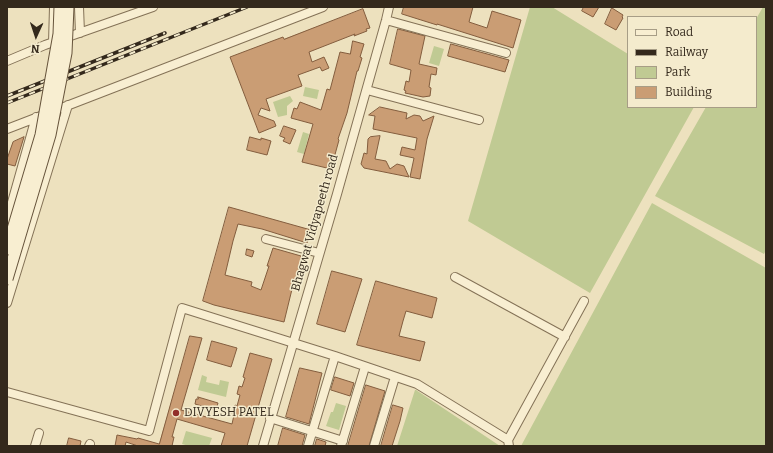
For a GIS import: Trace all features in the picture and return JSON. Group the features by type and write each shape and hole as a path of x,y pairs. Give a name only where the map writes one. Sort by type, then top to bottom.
{"street":[{"path":"53,43 54,7"},
{"path":"7,249 41,135 59,34 60,7"},
{"path":"7,279 50,135 66,53 68,7"},
{"path":"79,7 80,33"},
{"path":"7,61 153,7"},
{"path":"7,129 323,7"},
{"name":"Bhagwat Vidyapeeth road","path":"262,446 367,90 389,7"},
{"path":"386,20 506,53"},
{"path":"367,90 479,120"},
{"path":"7,303 68,105"},
{"path":"7,220 36,117"},
{"path":"266,239 319,253"},
{"path":"455,277 565,337"},
{"path":"7,392 149,431 182,308 335,356 417,384 509,443 584,301"},
{"path":"308,446 335,356"},
{"path":"270,418 342,444 365,367"},
{"path":"374,446 395,377"},
{"path":"35,446 39,433"}],"green space":[{"path":"530,7 552,7 627,53 627,108 693,108 590,293 468,221"},
{"path":"763,7 766,7 766,250 764,254 655,196 705,108 757,108 757,17"},
{"path":"434,46 444,49 439,66 429,63"},
{"path":"305,87 319,90 317,99 303,96"},
{"path":"290,96 293,101 287,106 287,115 278,117 273,102"},
{"path":"303,132 309,134 304,154 297,152"},
{"path":"652,203 766,268 766,446 521,446"},
{"path":"202,375 207,377 206,382 219,385 220,380 229,382 226,397 198,390"},
{"path":"416,390 500,446 397,446"},
{"path":"336,403 346,406 339,430 326,426"},
{"path":"186,431 212,438 209,446 189,446 182,444"}],"building":[{"path":"404,7 473,7 469,22 487,28 492,11 521,20 513,48 402,14"},
{"path":"584,7 599,7 593,17 582,11"},
{"path":"612,8 623,15 623,18 616,30 605,24"},
{"path":"363,9 370,28 366,29 367,31 354,36 355,34 309,52 312,62 324,57 329,68 322,71 320,67 298,75 302,86 266,99 270,111 261,108 258,115 274,121 276,126 259,133 230,57 283,37 284,39"},
{"path":"398,29 425,36 419,64 437,68 436,75 431,74 429,87 431,88 430,96 423,97 405,93 406,91 404,90 406,81 409,82 411,70 390,64"},
{"path":"353,41 364,44 360,57 362,58 357,71 347,113 338,139 339,140 331,169 302,162 313,124 291,118 294,108 297,109 300,102 321,110 327,89 330,90 340,52 350,54"},
{"path":"451,44 509,60 505,72 448,56"},
{"path":"380,107 407,113 406,119 414,115 420,116 423,121 434,116 427,139 420,179 410,177 414,158 400,155 402,147 415,150 417,138 373,129 375,116 369,115"},
{"path":"284,126 296,130 290,144 283,141 285,138 280,136"},
{"path":"380,136 375,159 386,161 390,169 397,164 404,166 409,177 364,168 361,164 364,153 367,154 368,139 370,137"},
{"path":"24,137 15,166 7,164 7,159 13,142"},
{"path":"250,137 271,141 267,155 247,150"},
{"path":"229,207 311,230 307,243 262,229 238,224 233,241 225,275 252,282 251,286 261,290 273,248 301,256 301,263 294,281 284,322 203,301"},
{"path":"247,249 254,251 252,257 246,255"},
{"path":"332,271 362,279 345,332 317,324"},
{"path":"376,281 437,298 432,318 406,311 403,321 399,336 425,342 420,361 357,345"},
{"path":"190,336 202,338 181,410 232,424 234,415 232,414 235,405 237,406 240,395 237,394 239,386 242,387 245,378 243,377 250,353 272,359 247,446 221,446 225,433 177,419 172,437 174,437 172,446 138,446 126,442 125,446 115,446 117,435 138,438 159,444"},
{"path":"212,341 237,348 231,367 207,360"},
{"path":"300,368 322,373 309,424 286,417"},
{"path":"335,377 354,383 350,396 331,390"},
{"path":"366,385 385,391 369,446 348,446"},
{"path":"198,397 218,403 216,410 195,404"},
{"path":"393,405 403,408 400,421 392,446 381,446"},
{"path":"283,428 305,435 302,446 278,446"},
{"path":"69,438 81,441 80,446 67,446"},
{"path":"317,439 326,442 325,446 315,446"}],"railway":[{"path":"7,103 247,7"},
{"path":"7,96 165,33"}],"place":[{"name":"DIVYESH PATEL","path":"176,413"}]}
